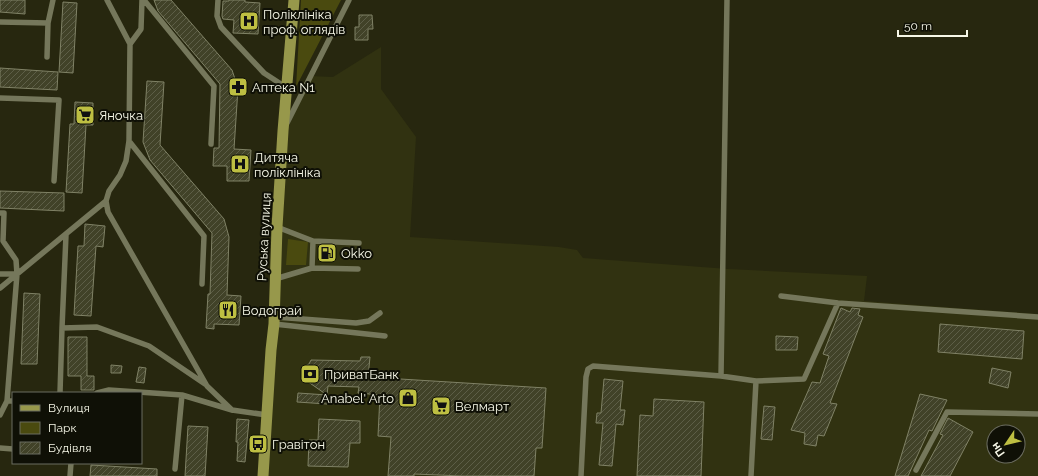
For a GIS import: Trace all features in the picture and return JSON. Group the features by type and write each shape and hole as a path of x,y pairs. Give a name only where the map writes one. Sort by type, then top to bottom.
{"main road":[{"name":"Руська вулиця","path":"263,476 271,350 275,321 275,278 283,131 288,88 294,0"}],"lane":[{"path":"47,57 48,23 53,0"},
{"path":"107,0 130,44 129,141 126,162 109,191 106,201 108,212 207,386"},
{"path":"130,44 141,29 143,0"},
{"path":"143,0 214,86 211,144"},
{"path":"218,0 217,16 221,27 264,73 288,88"},
{"path":"283,131 349,0"},
{"path":"721,376 727,0"},
{"path":"0,22 48,23"},
{"path":"0,98 59,100 54,181"},
{"path":"129,141 204,236 202,284"},
{"path":"0,288 106,201"},
{"path":"0,213 4,214 2,241 16,260 17,274 10,401 0,415"},
{"path":"278,227 313,241 359,243"},
{"path":"60,392 66,235"},
{"path":"312,268 313,241"},
{"path":"275,278 312,268 358,269"},
{"path":"0,274 17,274"},
{"path":"781,296 838,303 1038,317"},
{"path":"580,476 586,377 588,369 593,366 721,376 756,381 804,379 838,303"},
{"path":"275,321 356,323 369,321 380,313"},
{"path":"275,321 385,336"},
{"path":"62,328 97,327 149,346 207,386 232,410"},
{"path":"751,476 756,381"},
{"path":"101,392 109,390 138,392"},
{"path":"142,392 182,395 232,410 267,415"},
{"path":"175,469 182,395"},
{"path":"916,470 947,412 1038,414"},
{"path":"0,448 12,449"},
{"path":"70,476 71,464"}],"shaded area":[{"path":"381,47 381,89 416,137 410,237 559,247 577,250 583,258 728,269 867,276 864,301 1038,314 1038,476 261,476 281,131 308,76 333,77"}],"green space":[{"path":"301,0 341,0 296,87"},
{"path":"288,239 308,242 306,265 286,265"}],"building":[{"path":"0,0 25,0 25,14 0,12"},
{"path":"154,0 171,0 232,70 238,88 234,149 251,150 249,181 227,181 227,166 213,166 214,148 219,148 220,84 158,11"},
{"path":"245,0 245,2 260,3 258,34 233,33 234,20 223,19 222,16 223,1"},
{"path":"63,2 77,3 73,73 59,72"},
{"path":"359,15 372,15 373,29 368,29 368,40 355,40 355,27 359,27"},
{"path":"0,68 58,72 57,90 0,87"},
{"path":"147,81 164,82 160,145 224,219 229,237 227,295 241,296 239,325 214,324 214,329 206,328 208,294 210,294 212,233 150,160 143,142"},
{"path":"75,102 93,103 93,125 86,125 82,193 66,192 70,124 74,124"},
{"path":"0,191 64,193 64,211 0,208"},
{"path":"85,224 105,226 103,247 96,246 91,316 74,315 78,246 84,246"},
{"path":"24,293 40,294 37,364 21,364"},
{"path":"841,308 850,312 852,308 860,309 858,315 863,317 830,403 837,404 824,436 818,435 816,446 804,444 805,433 791,430 812,382 820,383 829,356 823,354"},
{"path":"940,324 1024,331 1022,359 938,352"},
{"path":"776,336 798,337 797,350 776,350"},
{"path":"68,337 87,337 87,376 94,376 94,390 81,390 81,376 68,376"},
{"path":"361,357 370,357 368,377 546,388 542,448 536,448 534,476 414,474 414,476 388,476 391,437 378,436 380,395 358,393 359,387 328,386 327,395 304,379 302,374 305,366 309,364 311,360 360,361"},
{"path":"111,365 122,366 121,373 111,373"},
{"path":"139,367 146,368 144,383 136,382"},
{"path":"992,368 1011,372 1008,388 989,383"},
{"path":"604,379 623,381 620,410 625,410 623,425 616,424 612,466 599,465 603,423 596,423 597,413 601,413"},
{"path":"298,393 327,395 327,404 297,402"},
{"path":"920,394 947,400 932,431 929,430 908,476 895,476"},
{"path":"654,399 704,402 701,476 637,476 640,415 653,416"},
{"path":"764,406 775,407 772,440 761,439"},
{"path":"948,418 973,432 950,476 921,476 943,435 940,434"},
{"path":"237,419 249,420 245,462 237,461"},
{"path":"319,419 360,421 360,443 350,443 348,467 308,466 309,440 318,440"},
{"path":"188,426 208,427 205,476 185,476"},
{"path":"91,465 157,469 157,476 90,476"}],"place":[{"name":"Поліклініка проф. оглядів","path":"249,21"},
{"name":"Аптека N1","path":"238,87"},
{"name":"Яночка","path":"85,115"},
{"name":"Дитяча поліклініка","path":"240,164"},
{"name":"Okko","path":"327,253"},
{"name":"Водограй","path":"228,310"},
{"name":"ПриватБанк","path":"310,374"},
{"name":"Anabel' Arto","path":"408,398"},
{"name":"Велмарт","path":"441,406"},
{"name":"Гравітон","path":"258,444"}]}
